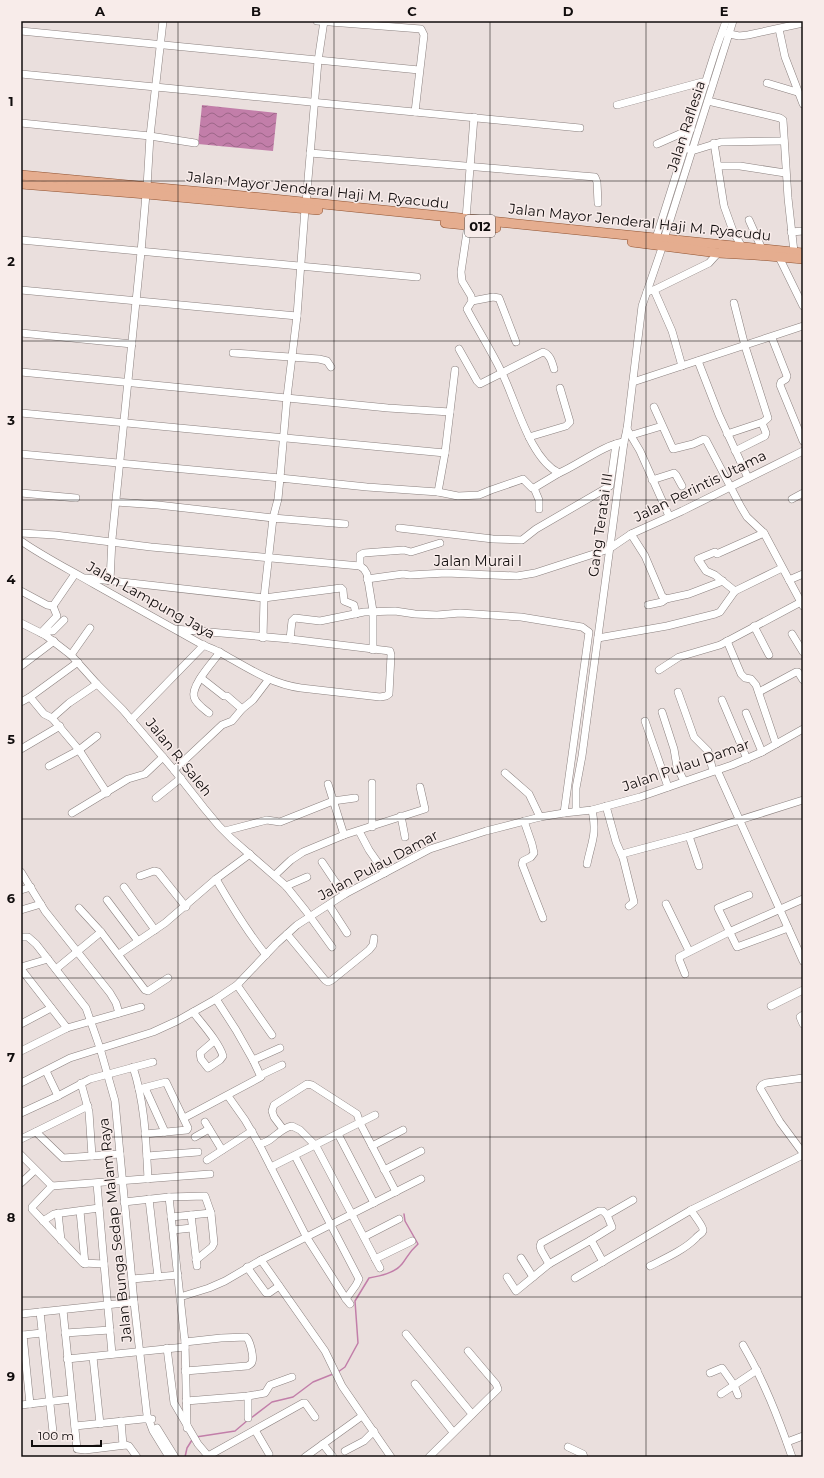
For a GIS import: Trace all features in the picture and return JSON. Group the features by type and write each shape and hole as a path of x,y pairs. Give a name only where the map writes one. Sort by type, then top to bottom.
{"main road":[{"name":"Jalan Mayor Jenderal Haji M. Ryacudu","path":"21,175 439,222 465,223"},
{"name":"Jalan Mayor Jenderal Haji M. Ryacudu","path":"21,184 146,190"},
{"name":"Jalan Mayor Jenderal Haji M. Ryacudu","path":"305,206 426,215 447,217 446,221 465,223 743,247 759,252 803,259"},
{"path":"426,215 440,218 441,220 439,222"},
{"name":"Jalan Mayor Jenderal Haji M. Ryacudu","path":"660,241 718,253 759,252"},
{"name":"Jalan Mayor Jenderal Haji M. Ryacudu","path":"779,255 798,252"}],"street":[{"path":"110,581 112,542 141,252 150,136 163,21"},
{"path":"262,638 264,598 273,518 278,499 287,397 297,316 305,206 322,21 421,29 424,35 415,112"},
{"name":"Jalan Raflesia","path":"660,241 688,149 708,101 726,33 726,21"},
{"name":"Jalan Raflesia","path":"688,149 691,129 706,82 726,33 733,21"},
{"path":"726,33 739,36 748,35 803,23"},
{"path":"779,29 785,57 797,92 803,104"},
{"path":"21,31 160,46 419,70"},
{"path":"21,74 580,128"},
{"path":"617,105 668,90 706,82"},
{"path":"767,83 797,92"},
{"path":"708,101 780,118 784,122 786,173 791,232 798,252"},
{"path":"474,117 461,277 472,301 467,309 502,372 529,437 541,457 550,468 559,474"},
{"path":"21,123 150,136 195,143"},
{"path":"657,144 691,129"},
{"path":"688,149 702,148 714,143 734,141 784,141"},
{"path":"714,143 724,206 733,231 743,247"},
{"path":"310,153 595,177 597,182 598,202"},
{"path":"718,166 740,166 786,173"},
{"path":"749,220 759,252"},
{"path":"791,232 803,231"},
{"path":"21,240 417,277"},
{"name":"Gang Teratai III","path":"570,812 582,756 589,667 598,638 606,550 620,443 627,428 642,306 650,291 660,241"},
{"path":"682,366 672,331 650,291 709,263 718,253"},
{"path":"779,255 803,306"},
{"path":"21,290 297,316"},
{"path":"472,301 493,297 499,298 516,342"},
{"path":"727,434 767,420 768,417 745,346 734,303"},
{"path":"633,382 772,338 803,326"},
{"path":"21,332 132,344"},
{"path":"772,338 787,376 780,385 803,441"},
{"path":"459,349 479,384 482,384 502,372 543,352 547,353 549,356 554,369"},
{"path":"233,353 324,360 331,367"},
{"path":"698,361 727,434 748,478"},
{"path":"438,492 445,453 455,370"},
{"path":"21,372 388,408 450,412"},
{"path":"529,437 566,426 570,422 560,388"},
{"path":"654,407 670,444 674,449 693,444 704,439 706,440 747,517 764,533 802,604 754,626 714,648 679,657 659,670"},
{"path":"21,412 445,453"},
{"path":"735,451 765,436 766,433 762,422"},
{"path":"632,435 662,426"},
{"path":"627,428 640,451 669,516"},
{"path":"534,488 620,443"},
{"path":"399,528 493,539 522,540 536,529 610,486 620,443"},
{"name":"Jalan Perintis Utama","path":"606,550 631,534 803,451"},
{"path":"21,454 367,487 438,492 458,496 479,496 504,485 523,479 532,488 534,488 539,500 540,509"},
{"path":"652,480 674,473 682,486"},
{"path":"21,493 76,498"},
{"path":"792,499 803,493"},
{"path":"116,502 345,524"},
{"path":"21,533 150,547 360,566 364,569 368,578 373,612 373,650 290,639 262,638 175,629"},
{"path":"735,592 724,581 706,571 698,559 715,552 717,554 764,533"},
{"path":"631,534 645,556 662,596 666,599"},
{"name":"Jalan Lampung Jaya","path":"22,543 82,578 202,644 220,652 235,662 269,679 290,687 383,697 387,696 389,694 390,684 391,652 389,650 373,650"},
{"path":"360,566 360,555 364,553 404,550 411,552 440,543"},
{"name":"Jalan Murai I","path":"368,578 403,574 410,576 446,573 526,575 606,550"},
{"path":"598,638 667,626 715,614 720,612 735,592 782,568"},
{"path":"53,606 75,574"},
{"path":"789,580 803,574"},
{"path":"82,578 264,598 341,588 343,590 344,601 354,605 356,614"},
{"path":"648,606 662,602 666,599 689,594 724,581"},
{"path":"21,591 46,605 53,606"},
{"path":"43,634 57,616 53,606"},
{"path":"290,639 292,622 294,619 320,621 356,614 395,611 430,615 460,613 521,617 582,627 589,632 589,667 570,812"},
{"path":"43,634 53,631 64,620"},
{"name":"Jalan R. Saleh","path":"21,623 54,641 78,662 131,720 225,831 286,886 332,947"},
{"path":"754,626 769,655"},
{"path":"71,655 90,628"},
{"path":"131,720 202,644 202,632"},
{"path":"792,634 803,652"},
{"path":"21,666 54,641"},
{"path":"727,641 741,674 753,681 759,692 776,744"},
{"path":"209,713 196,701 194,697 196,684 220,652"},
{"path":"21,702 78,662"},
{"path":"759,692 796,672 798,672 803,680"},
{"path":"201,678 224,696 227,696 242,709"},
{"path":"174,770 222,725 232,721 242,709 253,700 269,679"},
{"path":"52,718 69,703 97,684"},
{"path":"678,692 694,736 708,751 715,771 740,820 803,961"},
{"path":"30,697 44,714 52,718 60,726 79,750 107,792"},
{"path":"722,700 747,759"},
{"path":"662,712 674,749 677,767 684,781"},
{"path":"746,714 762,752"},
{"path":"645,721 668,787"},
{"path":"21,749 60,726"},
{"name":"Jalan Pulau Damar","path":"21,1083 70,1058 145,1035 170,1024 216,999 237,985 287,934 310,916 346,894 421,853 486,831 540,817 592,810 668,787 747,759 803,729"},
{"path":"49,766 79,750 97,736"},
{"path":"72,813 128,779 145,774 163,757"},
{"path":"505,773 529,794 540,817"},
{"path":"156,798 181,778"},
{"path":"372,783 372,827"},
{"path":"328,784 344,836"},
{"path":"275,875 291,860 303,852 425,808 420,787"},
{"path":"225,831 266,820 280,822 333,801 355,798"},
{"path":"622,854 689,836 803,800"},
{"path":"606,806 616,842 622,854 634,899 633,903 629,906"},
{"path":"587,864 595,835 592,810"},
{"path":"401,816 405,838"},
{"path":"524,821 534,853 531,857 523,861 522,864 543,918"},
{"path":"359,831 369,850 385,873"},
{"path":"689,836 700,866"},
{"path":"119,954 186,907 216,880 250,854"},
{"path":"322,862 346,894"},
{"path":"140,876 154,871 158,872 186,907"},
{"path":"21,872 41,904 110,993 116,1003 119,1013"},
{"path":"286,886 306,877"},
{"path":"216,880 238,918 266,955"},
{"path":"21,890 31,887"},
{"path":"124,887 155,930"},
{"path":"749,895 718,908 738,947 788,928"},
{"path":"685,974 678,958 688,951 803,899"},
{"path":"107,900 138,941"},
{"path":"21,910 41,904"},
{"path":"329,904 347,933"},
{"path":"666,904 688,951"},
{"path":"79,908 119,954 146,991 168,978"},
{"path":"56,969 101,932"},
{"path":"287,934 328,982 369,950 373,945 374,938"},
{"name":"Jalan Bunga Sedap Malam Raya","path":"21,937 30,938 84,1005 92,1021 108,1075 115,1101 134,1302 148,1416 157,1438 169,1457"},
{"path":"48,959 21,968 67,1028"},
{"path":"237,985 272,1035"},
{"path":"771,1006 803,990"},
{"path":"216,999 253,1060 260,1077"},
{"path":"21,1051 67,1028 141,1007"},
{"path":"21,1024 51,1008"},
{"path":"193,1012 214,1041 223,1055 220,1060 208,1068 201,1059 200,1053 214,1041"},
{"path":"803,1015 800,1017 803,1024"},
{"path":"253,1060 280,1048"},
{"path":"21,1113 90,1079 153,1062"},
{"path":"184,1118 228,1096 282,1065"},
{"path":"134,1067 142,1088 165,1132"},
{"path":"46,1071 58,1096"},
{"path":"575,1278 690,1210 803,1154 780,1122 760,1088 766,1083 803,1078"},
{"path":"142,1088 166,1082 188,1128 187,1130 145,1134"},
{"path":"81,1084 88,1106 92,1156"},
{"path":"283,1129 272,1111 274,1105 307,1084 312,1085 355,1112 396,1192"},
{"path":"142,1088 148,1179"},
{"path":"228,1096 252,1131 307,1238 348,1301 359,1279 295,1156"},
{"path":"21,1139 88,1106"},
{"path":"271,1167 316,1146 375,1115"},
{"path":"205,1122 222,1150"},
{"path":"259,1144 269,1140 289,1126 296,1127 316,1146 380,1268"},
{"path":"195,1137 209,1129"},
{"path":"372,1146 402,1130"},
{"path":"207,1160 252,1131"},
{"path":"36,1132 62,1158 120,1154"},
{"path":"338,1134 374,1203"},
{"path":"384,1170 421,1151"},
{"path":"147,1156 198,1152"},
{"path":"21,1155 52,1186"},
{"path":"21,1183 35,1170"},
{"path":"104,1264 85,1264 78,1260 31,1208 52,1186 96,1184 210,1174"},
{"path":"180,1297 210,1288 247,1267 422,1179"},
{"path":"96,1184 112,1354"},
{"path":"124,1202 168,1197 205,1196 211,1213 214,1243 197,1263 191,1215"},
{"path":"168,1197 173,1230 185,1345 187,1428"},
{"path":"149,1199 158,1277"},
{"path":"607,1215 633,1200"},
{"path":"43,1221 51,1215 58,1213 99,1208"},
{"path":"650,1266 678,1251 693,1241 702,1232 702,1226 690,1210"},
{"path":"80,1211 85,1264"},
{"path":"507,1277 516,1291 549,1264 612,1227 607,1215 603,1211 599,1211 541,1243 541,1250 549,1264"},
{"path":"58,1213 61,1240"},
{"path":"171,1217 211,1213"},
{"path":"364,1237 399,1219"},
{"path":"173,1230 192,1228"},
{"path":"591,1240 603,1262"},
{"path":"375,1259 412,1241"},
{"path":"521,1258 533,1277"},
{"path":"261,1260 325,1352 339,1379 362,1416 391,1457"},
{"path":"247,1267 266,1293 269,1293 279,1286"},
{"path":"132,1279 178,1275"},
{"path":"21,1314 134,1302"},
{"path":"62,1310 75,1426 76,1448 78,1450 123,1445 129,1446 137,1457"},
{"path":"40,1312 53,1432"},
{"path":"65,1333 110,1330"},
{"path":"30,1404 24,1384 22,1336 42,1333"},
{"path":"406,1334 472,1414"},
{"path":"67,1359 167,1348 221,1338 246,1337 250,1341 252,1361 247,1366 185,1370"},
{"path":"743,1345 758,1370 792,1457"},
{"path":"167,1348 174,1401 187,1428 209,1457 303,1403 308,1406 315,1417"},
{"path":"429,1457 498,1388 468,1351"},
{"path":"93,1357 100,1424"},
{"path":"710,1374 722,1368 738,1395"},
{"path":"721,1394 758,1370"},
{"path":"186,1401 248,1396 265,1393 270,1384 292,1377"},
{"path":"415,1384 453,1432"},
{"path":"248,1396 248,1418"},
{"path":"21,1405 72,1399"},
{"path":"75,1426 100,1424 148,1416"},
{"name":"Jalan Bunga Sedap Malam Raya","path":"148,1416 175,1457"},
{"path":"305,1457 362,1416"},
{"path":"121,1421 123,1445"},
{"path":"255,1430 269,1454"},
{"path":"345,1451 364,1441 374,1431"},
{"path":"787,1442 803,1436"},
{"path":"323,1444 333,1457"},
{"path":"568,1447 583,1454 584,1457"}],"water":[{"path":"202,105 277,113 273,151 198,144"}],"waterway":[{"path":"338,1372 345,1367 358,1343 355,1301 369,1278 395,1270 402,1264 418,1244 405,1221 404,1214"},
{"path":"251,1418 272,1402 293,1397 313,1382 333,1374"},
{"path":"196,1437 235,1431 248,1420"},
{"path":"185,1457 187,1448 192,1440"}]}
